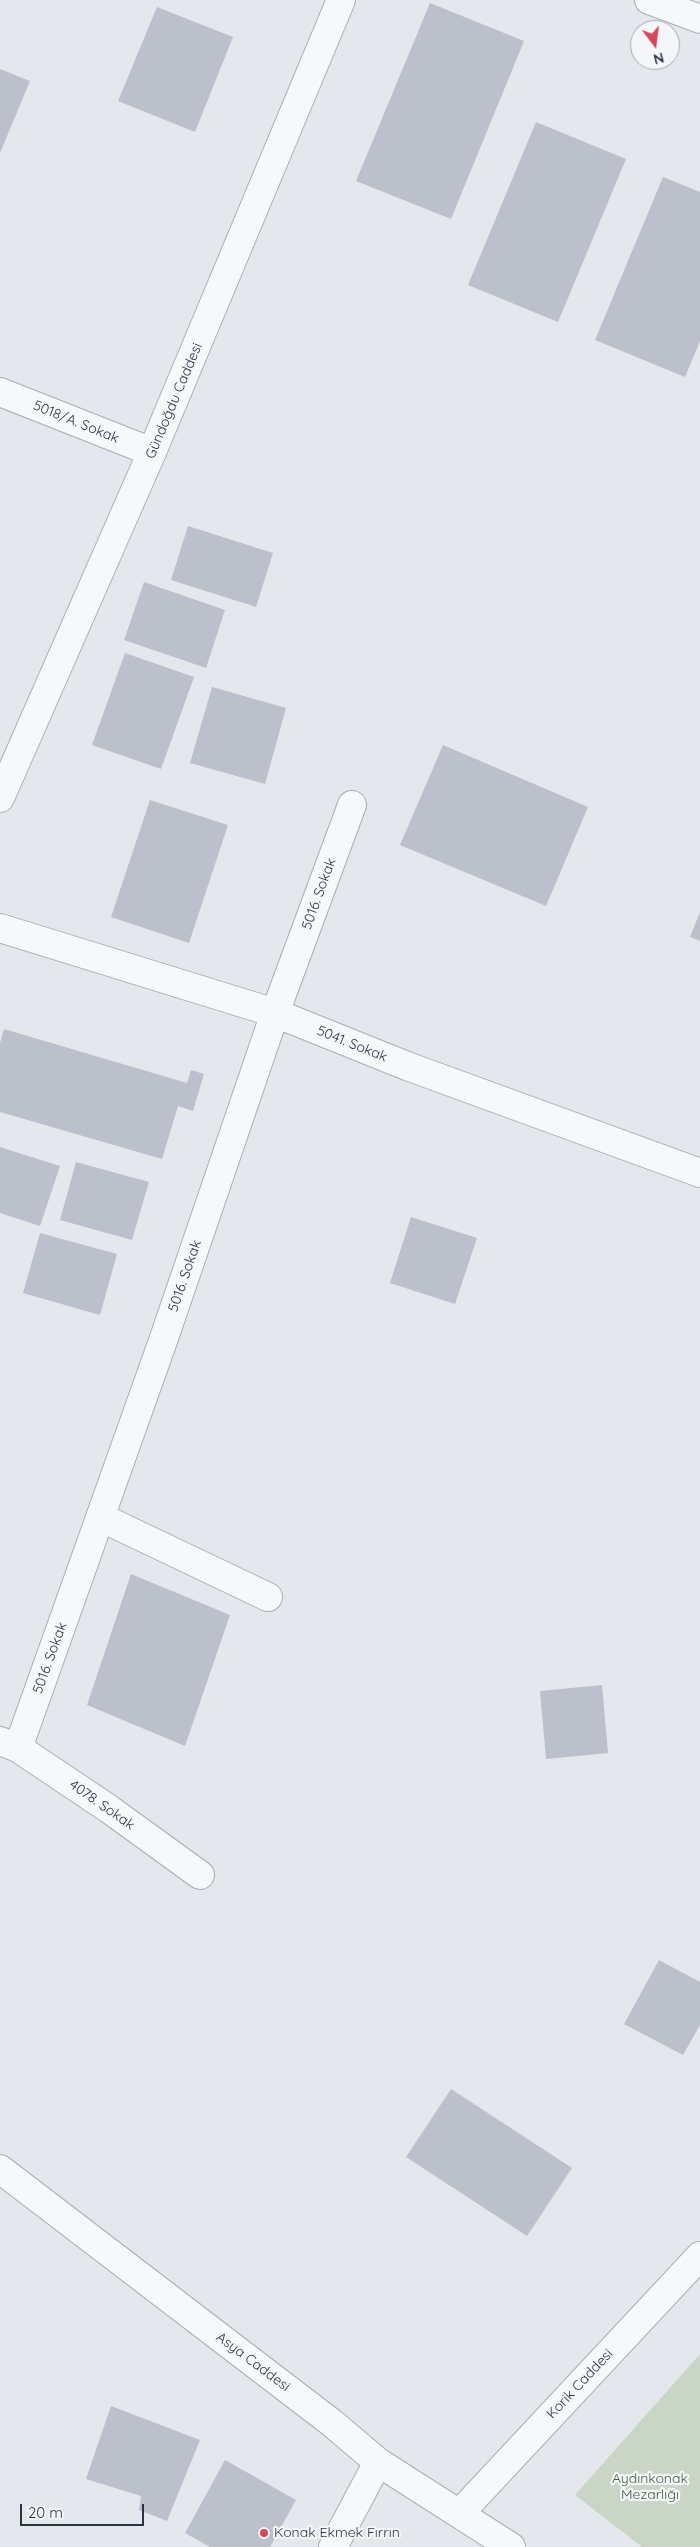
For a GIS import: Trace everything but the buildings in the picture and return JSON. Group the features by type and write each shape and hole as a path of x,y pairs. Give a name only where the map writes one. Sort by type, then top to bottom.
{"street":[{"name":"Gündoğdu Caddesi","path":"0,798 152,452 341,0"},
{"path":"649,0 700,19"},
{"name":"5018/A. Sokak","path":"0,392 152,452"},
{"name":"5016. Sokak","path":"9,1745 100,1517 275,1013 352,805"},
{"name":"5041. Sokak","path":"0,928 275,1013 416,1069 700,1173"},
{"path":"100,1517 268,1597"},
{"name":"4078. Sokak","path":"9,1745 109,1809 200,1875"},
{"name":"Asya Caddesi","path":"0,2169 332,2422 378,2462 511,2547"},
{"name":"Korik Caddesi","path":"460,2513 700,2256"},
{"path":"333,2547 378,2462"}],"green space":[{"name":"Aydınkonak Mezarlığı","path":"700,2354 700,2547 642,2547 575,2495"}],"place":[{"name":"Konak Ekmek Fırrın","path":"264,2533"}]}
